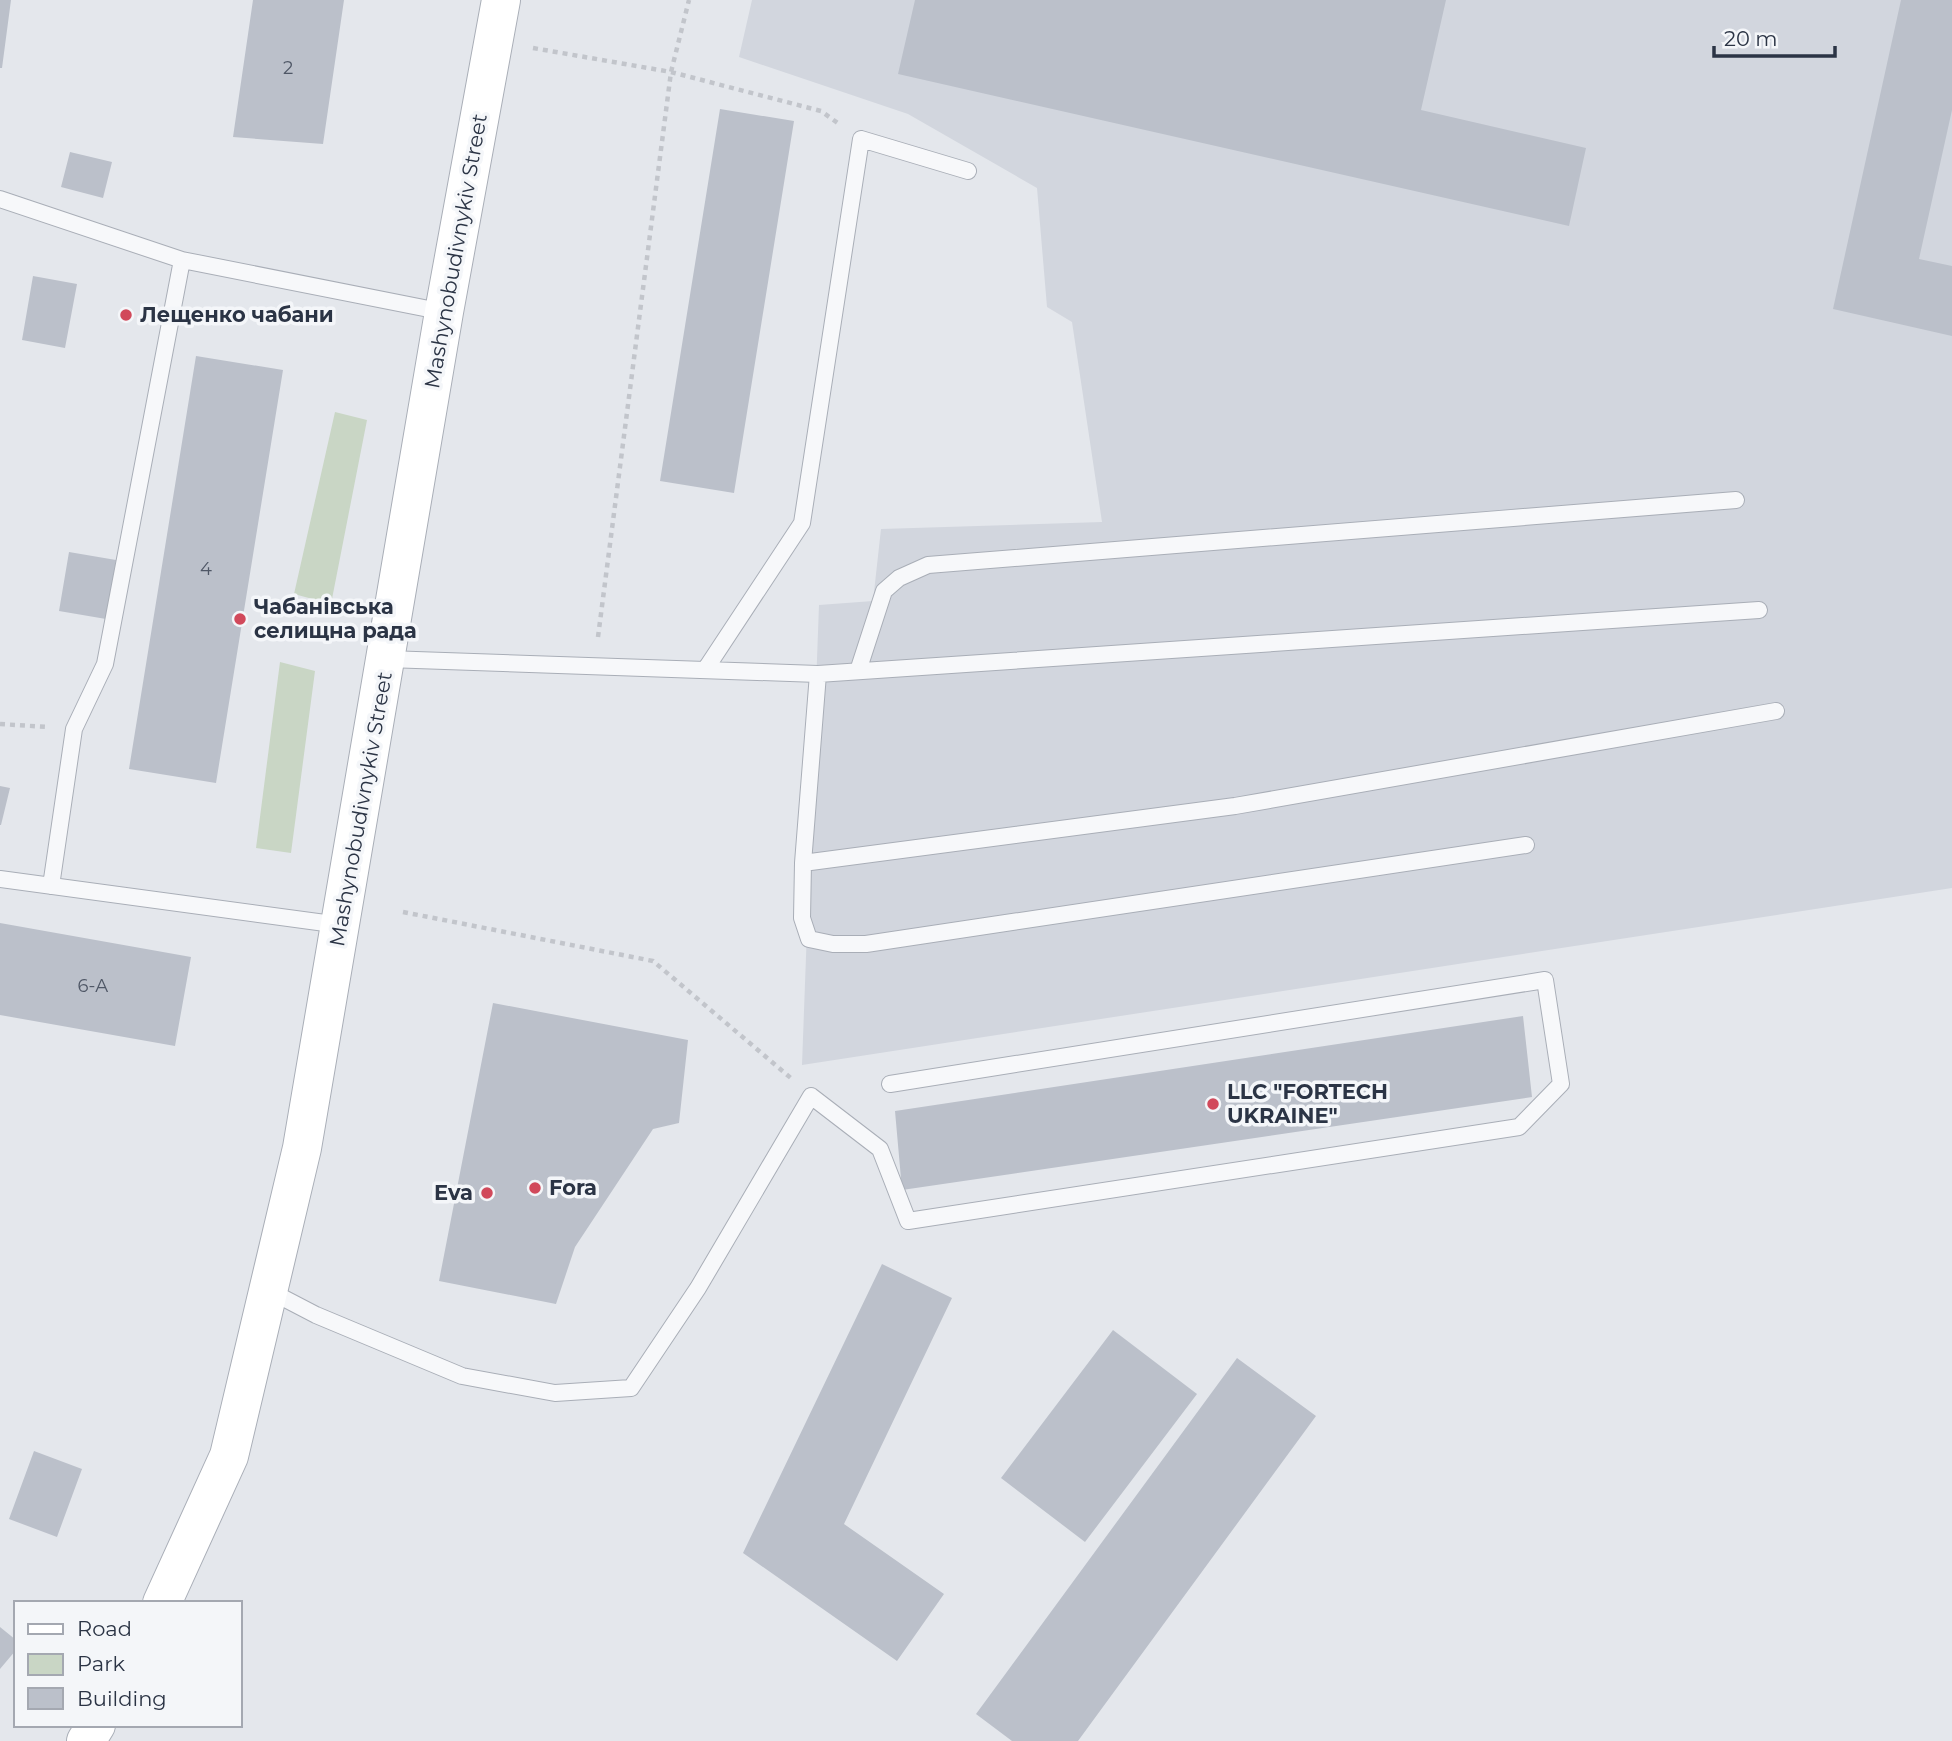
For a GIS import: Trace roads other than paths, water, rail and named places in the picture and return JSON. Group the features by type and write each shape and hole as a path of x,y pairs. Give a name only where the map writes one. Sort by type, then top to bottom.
{"street":[{"name":"Mashynobudivnykiv Street","path":"163,1601 229,1456 302,1148 444,313 501,0"}],"lane":[{"path":"705,670 802,523 861,139 968,171"},
{"path":"0,200 182,260 444,313"},
{"path":"51,886 74,729 105,664 182,260"},
{"path":"858,671 884,591 899,578 928,565 1736,500"},
{"path":"387,659 818,674 1759,610"},
{"path":"818,674 803,863 802,918 809,939 833,944 866,944 1526,845"},
{"path":"803,863 1235,806 1776,710"},
{"path":"0,879 340,925"},
{"path":"268,1290 316,1315 462,1376 555,1394 631,1388 698,1288 811,1096 880,1149 908,1221 1519,1127 1560,1084 1545,980 890,1084"}],"place":[{"name":"Лещенко чабани","path":"126,315"},
{"name":"Чабанівська селищна рада","path":"240,619"},
{"name":"LLC \"FORTECH UKRAINE\"","path":"1213,1104"},
{"name":"Fora","path":"535,1188"},
{"name":"Eva","path":"487,1193"}]}
